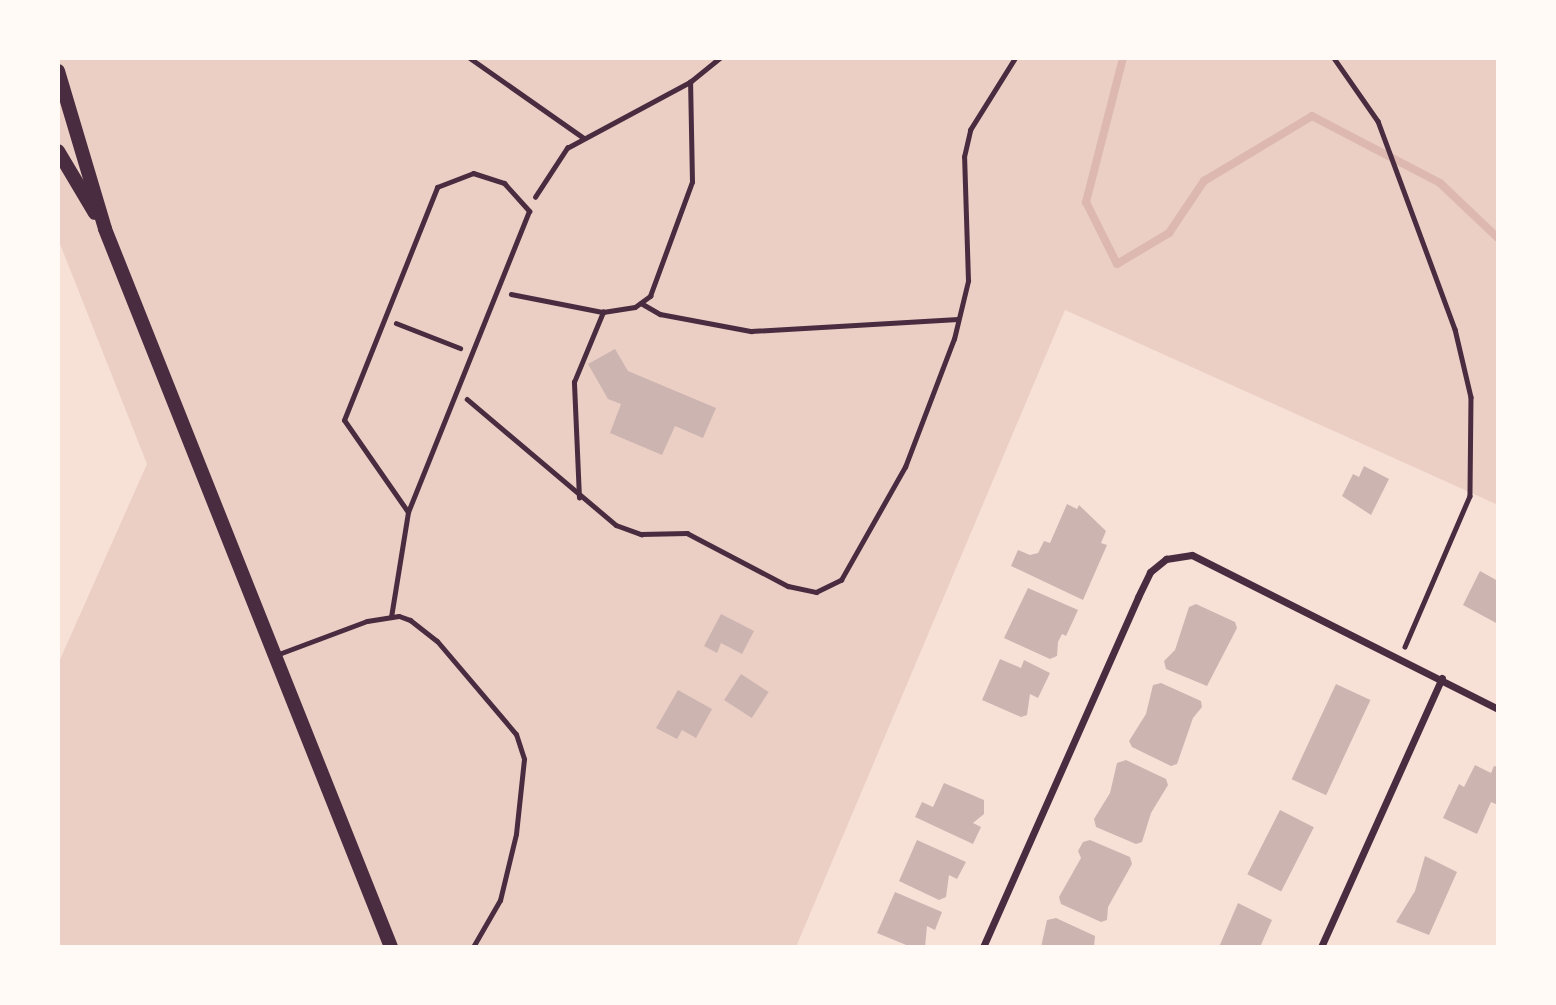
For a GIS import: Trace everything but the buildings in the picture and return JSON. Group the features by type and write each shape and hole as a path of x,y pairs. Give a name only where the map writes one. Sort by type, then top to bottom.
{"main road":[{"path":"58,71 105,229 391,947"},
{"path":"58,151 105,229"}],"street":[{"path":"983,947 1138,597 1150,572 1166,559 1192,555 1401,657 1498,709"},
{"path":"1321,947 1442,678"}],"lane":[{"path":"391,617 408,512 470,352 529,211 504,183 473,173 437,187 344,420 408,512"},
{"path":"275,656 356,625 391,617 410,620 437,641 505,719 522,748 523,783 508,871 489,925 473,947"}],"path":[{"path":"470,58 584,138"},
{"path":"529,211 545,176 566,148 690,82 720,58"},
{"path":"456,390 579,498 616,525 641,534 687,533 788,586 816,592 841,580 905,467 958,319 968,281 964,157 970,130 997,82 1015,58"},
{"path":"1334,58 1378,121 1455,329 1471,397 1470,496 1401,657"},
{"path":"497,291 603,312 641,303 650,296 692,182 690,82"},
{"path":"641,303 697,323 751,331 958,319"},
{"path":"579,498 574,382 603,312"},
{"path":"385,319 470,352"}],"shaded area":[{"path":"58,58 1498,58 1498,505 1065,310 796,947 58,947 58,664 147,464 58,239"}],"waterway":[{"path":"1123,58 1086,202 1117,264 1169,233 1204,181 1312,116 1440,183 1498,238"}]}
